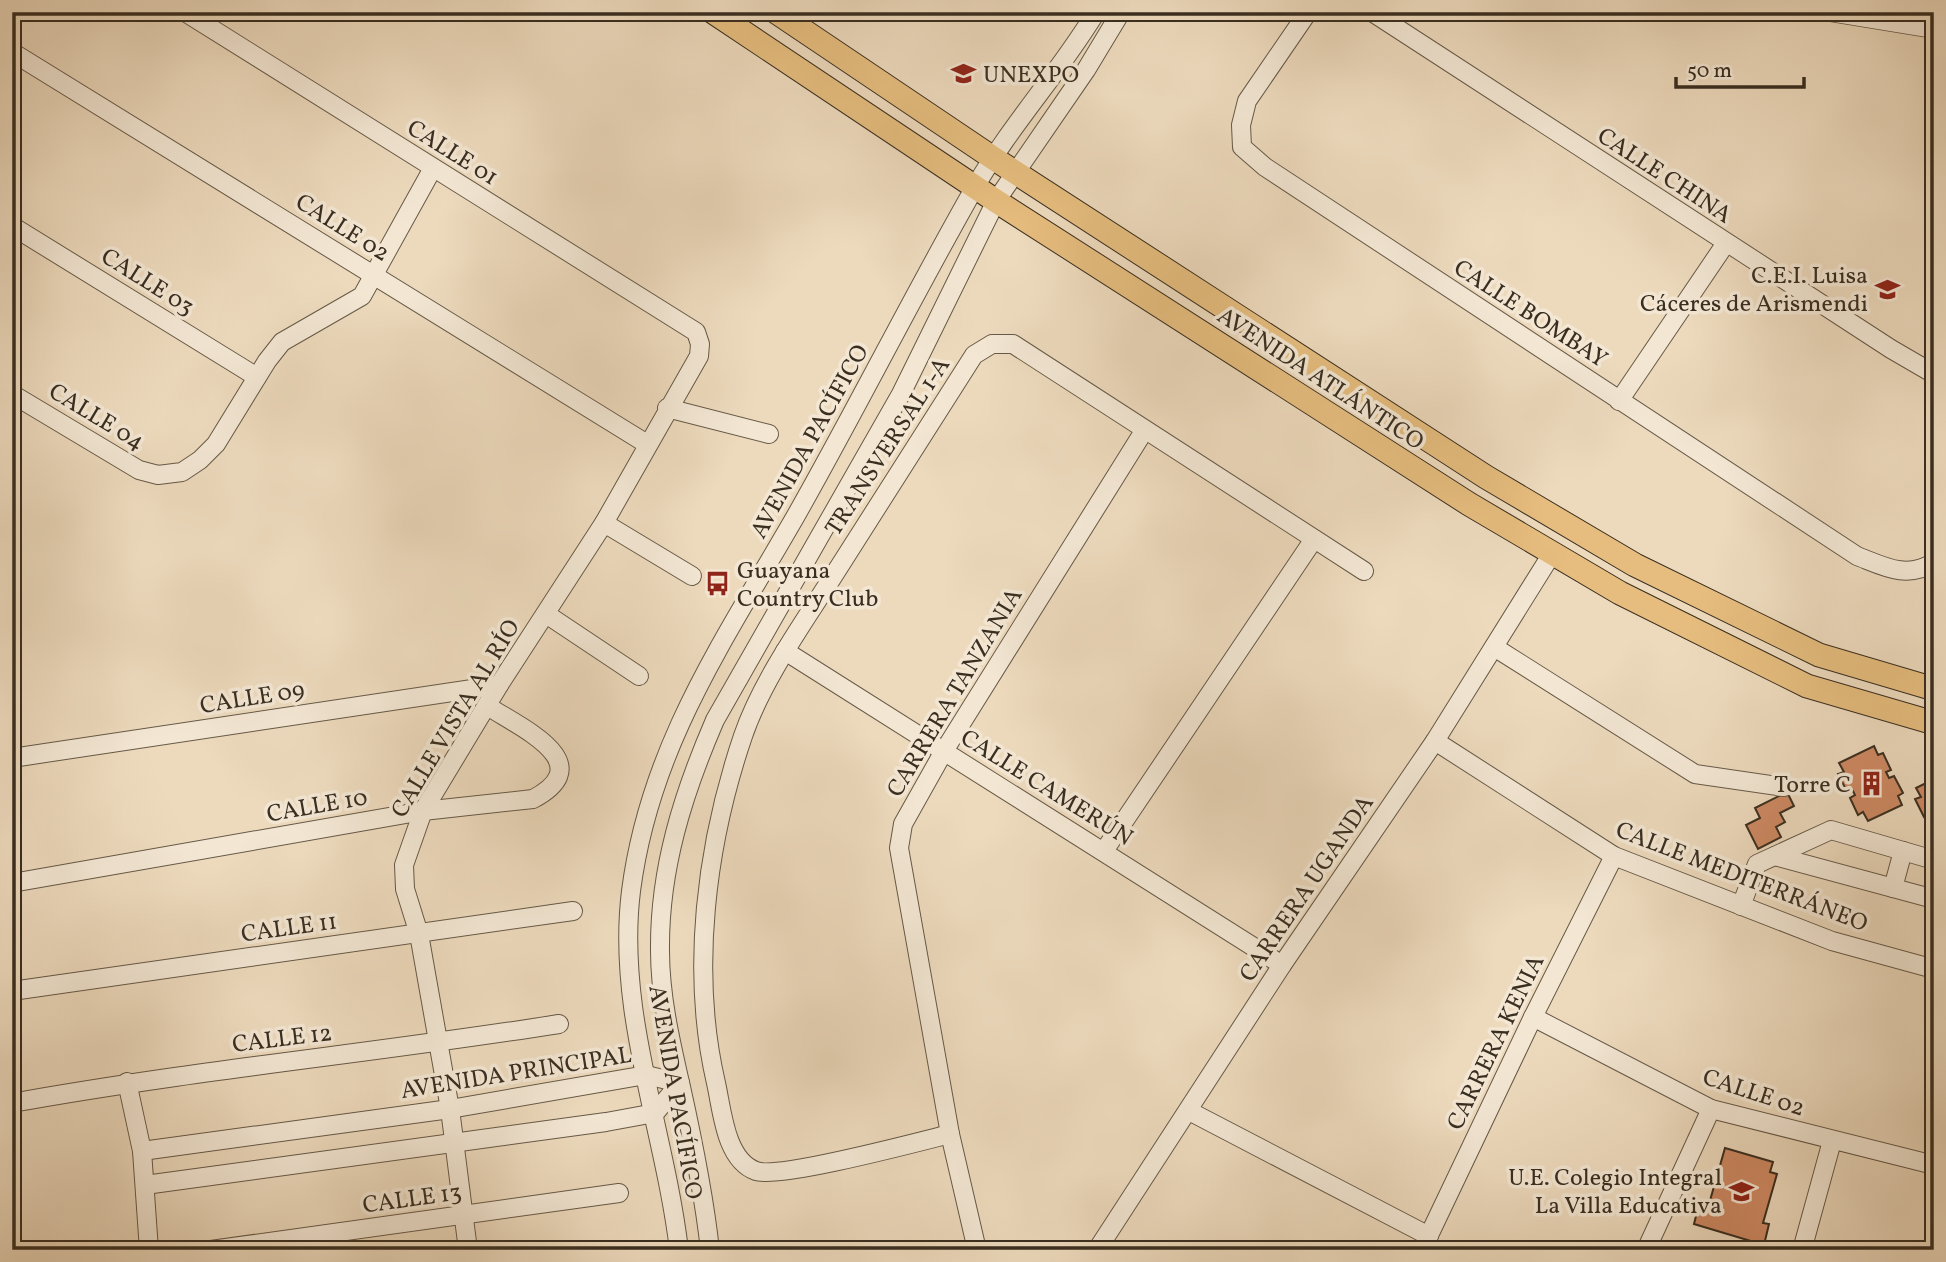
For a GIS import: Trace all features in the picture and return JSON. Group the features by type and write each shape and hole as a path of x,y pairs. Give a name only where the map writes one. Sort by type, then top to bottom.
{"main road":[{"name":"AVENIDA ATLÁNTICO","path":"713,12 996,201 1469,505 1620,593 1807,686 1934,723"},
{"name":"AVENIDA ATLÁNTICO","path":"776,12 1015,173 1486,477 1635,565 1819,655 1934,689"}],"street":[{"name":"CALLE 01","path":"185,12 696,332"},
{"name":"AVENIDA PACÍFICO","path":"679,1250 655,1113 635,1026 628,953 631,893 644,821 661,764 687,705 831,453 976,187 993,158 1067,59 1096,12"},
{"name":"AVENIDA PACÍFICO","path":"710,1250 666,1020 660,952 662,897 675,828 691,775 715,720 901,394 996,201 1086,70 1121,12"},
{"name":"CALLE BOMBAY","path":"1308,12 1247,101 1241,125 1242,147 1265,167 1857,556 1900,573 1926,567 1934,562"},
{"name":"CALLE CHINA","path":"1372,12 1726,243 1934,374"},
{"path":"1830,12 1928,23"},
{"name":"CALLE 02","path":"12,52 648,444"},
{"path":"257,377 282,342 362,296 433,168"},
{"name":"CALLE 03","path":"12,226 257,377"},
{"path":"1619,401 1726,243"},
{"name":"CALLE VISTA AL RÍO","path":"468,1250 450,1109 419,934 405,889 404,865 423,811 489,707 499,685 604,523 667,408 699,356 700,344 696,332"},
{"name":"TRANSVERSAL 1-A","path":"950,1135 785,1171 755,1171 740,1158 730,1142 708,1050 703,924 719,829 743,735 785,651 974,355 992,344 1013,344 1144,431"},
{"name":"CALLE 04","path":"12,394 139,470 158,475 183,472 216,444 257,377"},
{"path":"667,408 769,433"},
{"path":"1144,431 1364,571"},
{"name":"CARRERA TANZANIA","path":"977,1250 950,1135 899,848 903,824 944,751 1144,431"},
{"path":"831,453 863,460"},
{"path":"604,523 692,576"},
{"path":"1104,851 1314,539"},
{"name":"CARRERA UGANDA","path":"1097,1250 1282,965 1435,741 1553,552"},
{"path":"546,614 639,676"},
{"path":"1494,648 1695,774 1784,787"},
{"name":"CALLE CAMERÚN","path":"785,651 1282,965"},
{"name":"CALLE 09","path":"12,758 499,685"},
{"name":"CALLE 10","path":"12,883 423,811 533,799 547,792 559,776 559,759 551,746 489,707"},
{"name":"CALLE MEDITERRÁNEO","path":"1435,741 1614,856 1832,941 1934,970"},
{"path":"1741,906 1757,864 1831,830 1934,860"},
{"path":"1893,888 1903,851"},
{"name":"CARRERA KENIA","path":"1425,1243 1533,1017 1614,856"},
{"path":"1775,856 1934,899"},
{"name":"CALLE 11","path":"12,991 573,911"},
{"name":"CALLE 02","path":"1533,1017 1710,1109 1934,1165"},
{"name":"CALLE 12","path":"12,1103 127,1082 437,1043 559,1024"},
{"name":"AVENIDA PRINCIPAL","path":"142,1151 450,1109 646,1075 680,1083"},
{"path":"127,1082 142,1151 149,1250"},
{"path":"145,1185 454,1144 655,1113 680,1083"},
{"path":"1646,1250 1710,1109"},
{"path":"1189,1111 1425,1243"},
{"path":"1802,1250 1832,1141"},
{"name":"CALLE 13","path":"211,1250 619,1193"}],"building":[{"path":"887,12 908,12 891,20"},
{"name":"Torre C","path":"1874,746 1878,755 1883,753 1891,770 1886,772 1889,778 1894,776 1903,793 1898,796 1902,805 1868,821 1863,812 1858,815 1850,798 1855,795 1852,789 1847,792 1838,774 1844,772 1839,763"},
{"path":"1934,779 1934,837 1927,823 1932,820 1929,814 1924,817 1915,799 1921,797 1916,788"},
{"path":"1787,792 1794,806 1780,813 1785,822 1776,827 1781,837 1758,849 1746,825 1760,818 1755,808"},
{"name":"U.E. Colegio Integral La Villa Educativa","path":"1725,1148 1773,1162 1770,1172 1777,1174 1763,1223 1769,1224 1764,1245 1694,1224 1698,1208 1707,1211"}],"place":[{"name":"UNEXPO","path":"963,74"},
{"name":"C.E.I. Luisa Cáceres de Arismendi","path":"1888,289"},
{"name":"Guayana Country Club","path":"717,584"},
{"name":"Torre C","path":"1871,784"},
{"name":"U.E. Colegio Integral La Villa Educativa","path":"1742,1191"}]}
